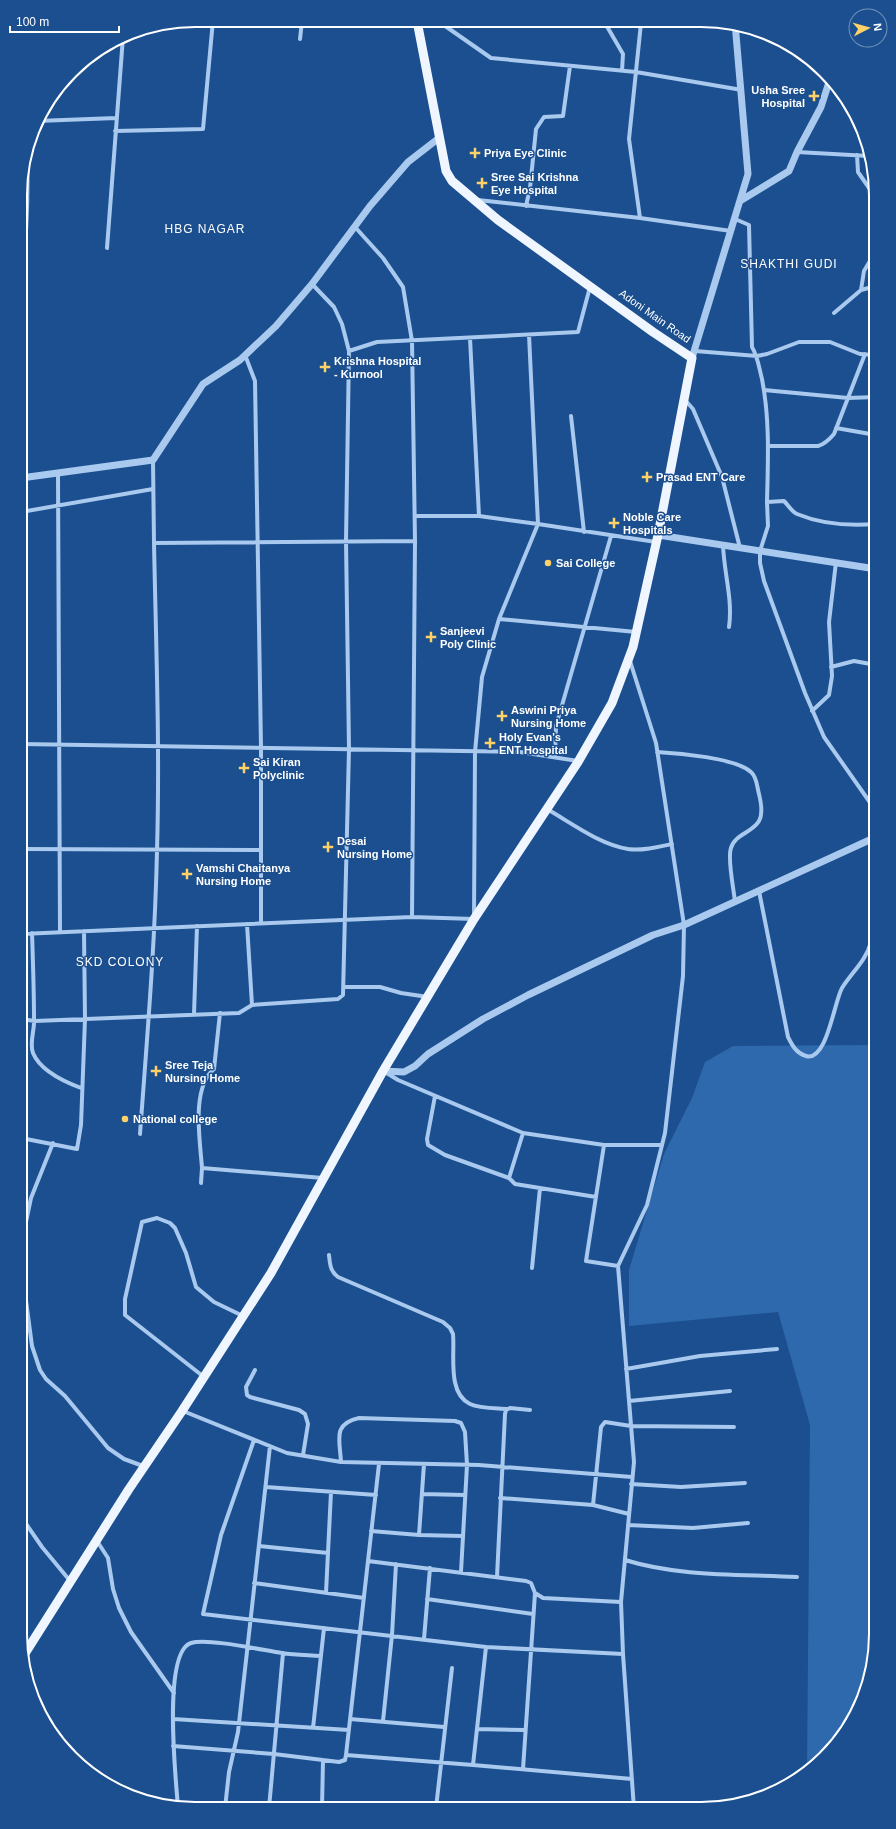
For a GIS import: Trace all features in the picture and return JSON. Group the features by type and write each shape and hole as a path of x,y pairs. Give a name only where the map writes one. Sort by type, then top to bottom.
{"main road":[{"name":"Adoni Main Road","path":"27,1650 144,1467 271,1273 383,1072 474,920 578,762 612,703 629,659 637,632 658,539 693,354 653,332 590,284 498,220 452,181 446,171 438,138 417,27"}],"street":[{"path":"115,131 203,129 212,27"},
{"path":"300,39 301,27"},
{"path":"445,27 491,58 636,72 742,90"},
{"path":"608,27 623,54 622,71"},
{"path":"640,218 629,139 641,27"},
{"path":"736,31 748,174 732,231 693,354 757,356 767,354 799,342 830,342 869,354"},
{"path":"107,248 122,43"},
{"path":"526,206 530,188 536,129 544,117 563,116 570,66"},
{"path":"740,201 789,171 797,152 821,107 828,85"},
{"path":"44,121 116,118"},
{"path":"140,1134 155,928 157,849 158,746 153,460 203,384 245,355 276,326 312,284 355,227 408,162 438,138"},
{"path":"797,152 864,156"},
{"path":"857,155 858,172 869,188"},
{"path":"27,203 28,177"},
{"path":"474,200 640,218 732,231"},
{"path":"735,219 749,225 752,347 757,356 764,390 769,446 767,502 768,526 760,551 760,564 764,581 812,711 824,737 869,801"},
{"path":"355,227 383,258 403,287 412,341 415,516 412,917"},
{"path":"861,290 864,271 869,263"},
{"path":"27,1020 34,1021 239,1013 252,1005 338,998 343,995 349,749 346,541 349,350 342,324 334,307 312,284"},
{"path":"349,350 377,342 578,332 590,284"},
{"path":"834,313 861,290 869,288"},
{"path":"27,933 412,917 474,920 475,752 482,677 499,619 538,524 529,335"},
{"path":"470,338 479,516"},
{"path":"769,446 824,444 834,434 865,354"},
{"path":"245,355 255,381 261,748 261,923"},
{"path":"764,390 848,398 869,397"},
{"path":"684,400 693,409 722,477 740,548"},
{"path":"571,416 584,532"},
{"path":"836,428 869,434"},
{"path":"27,477 153,460"},
{"path":"58,473 60,932"},
{"path":"27,511 58,507 153,489"},
{"path":"767,502 784,501 796,514 828,522 848,525 869,524"},
{"path":"415,516 479,516 611,536 723,545 869,567"},
{"path":"555,757 556,726 611,536"},
{"path":"154,543 415,541"},
{"path":"723,545 724,566 730,602 729,627"},
{"path":"812,711 829,695 831,667 829,622 836,562"},
{"path":"499,619 637,632"},
{"path":"629,659 657,752 684,925 683,976 665,1132 647,1205 618,1266 634,1462 622,1602 623,1654 634,1802"},
{"path":"831,667 854,661 869,664"},
{"path":"27,744 520,752 578,762"},
{"path":"657,752 696,755 741,766 752,772 756,778 760,798 761,814 759,821 750,830 735,839 730,852 735,902"},
{"path":"547,809 603,842 629,849 654,848 672,844"},
{"path":"383,1072 404,1072 428,1054 484,1019 528,995 653,936 684,925 869,840"},
{"path":"27,849 261,850"},
{"path":"759,891 788,1036 794,1048 802,1054 809,1056 816,1054 824,1044 842,988 862,963 869,947"},
{"path":"247,924 252,1005"},
{"path":"194,1014 197,926"},
{"path":"27,1139 53,1143 77,1149 81,1126 85,1019 84,931"},
{"path":"32,933 34,1021 32,1046 33,1053 54,1076 82,1088"},
{"path":"344,987 380,987 401,993 428,997"},
{"path":"201,1183 202,1168 198,1130 202,1084 207,1074 214,1069 220,1013"},
{"path":"383,1072 398,1080 523,1133 604,1145 662,1145"},
{"path":"435,1096 427,1139 428,1145 445,1155 509,1178 515,1184 596,1197"},
{"path":"509,1178 523,1133"},
{"path":"27,1217 31,1198 53,1143"},
{"path":"604,1145 586,1261 618,1266"},
{"path":"202,1168 324,1178"},
{"path":"532,1268 540,1188"},
{"path":"204,1377 125,1315 125,1299 142,1222 158,1218 170,1223 175,1228 186,1253 196,1287 214,1302 243,1316"},
{"path":"329,1255 333,1274 442,1322 450,1328 453,1334 455,1384 460,1394 472,1405 530,1410"},
{"path":"27,1308 32,1346 40,1370 46,1379 65,1396 108,1448 124,1459 144,1467"},
{"path":"626,1369 700,1356 777,1349"},
{"path":"255,1370 246,1388 247,1395 299,1410 305,1414 308,1424 303,1455"},
{"path":"629,1400 730,1390"},
{"path":"497,1577 505,1414 508,1409"},
{"path":"182,1411 287,1452 341,1462 467,1465 597,1476 632,1477"},
{"path":"341,1462 340,1430 343,1424 348,1420 359,1418 455,1421 461,1423 465,1432 467,1465 461,1572"},
{"path":"593,1506 602,1424 609,1422 631,1426 734,1427"},
{"path":"254,1440 221,1535 203,1614 486,1646 623,1654"},
{"path":"226,1802 229,1772 239,1723 270,1446"},
{"path":"173,1746 234,1750 342,1762 344,1760 346,1754 379,1464"},
{"path":"420,1535 424,1464"},
{"path":"631,1484 681,1487 745,1483"},
{"path":"266,1487 376,1495"},
{"path":"326,1593 331,1492"},
{"path":"422,1494 465,1495"},
{"path":"500,1498 593,1506 629,1514"},
{"path":"628,1525 693,1528 748,1523"},
{"path":"27,1525 42,1547 71,1582"},
{"path":"371,1531 420,1535 462,1536"},
{"path":"97,1541 108,1558 113,1589 119,1608 131,1632 174,1693"},
{"path":"259,1546 328,1553"},
{"path":"625,1560 654,1569 677,1572 797,1576"},
{"path":"368,1561 461,1572 531,1583 535,1593 522,1769"},
{"path":"383,1721 392,1636 396,1564"},
{"path":"424,1639 430,1568"},
{"path":"254,1583 364,1598"},
{"path":"535,1593 543,1598 622,1602"},
{"path":"427,1599 533,1614"},
{"path":"313,1728 324,1628"},
{"path":"177,1801 172,1719 177,1664 186,1646 192,1643 209,1642 283,1653 321,1656"},
{"path":"472,1765 486,1646"},
{"path":"270,1802 283,1653"},
{"path":"437,1802 444,1726 452,1668"},
{"path":"172,1719 276,1727 348,1730"},
{"path":"350,1719 444,1726"},
{"path":"476,1729 525,1730"},
{"path":"346,1754 632,1779"},
{"path":"322,1802 323,1760"}],"shaded area":[{"path":"869,1045 869,1645 866,1666 860,1688 852,1708 841,1727 827,1745 807,1764 810,1425 778,1312 629,1326 629,1270 664,1154 692,1098 705,1062 733,1046"}],"place":[{"name":"Usha Sree Hospital","path":"814,96"},
{"name":"Priya Eye Clinic","path":"475,153"},
{"name":"Sree Sai Krishna Eye Hospital","path":"482,183"},
{"name":"Krishna Hospital - Kurnool","path":"325,367"},
{"name":"Prasad ENT Care","path":"647,477"},
{"name":"Noble Care Hospitals","path":"614,523"},
{"name":"Sai College","path":"548,563"},
{"name":"Sanjeevi Poly Clinic","path":"431,637"},
{"name":"Aswini Priya Nursing Home","path":"502,716"},
{"name":"Holy Evan's ENT Hospital","path":"490,743"},
{"name":"Sai Kiran Polyclinic","path":"244,768"},
{"name":"Desai Nursing Home","path":"328,847"},
{"name":"Vamshi Chaitanya Nursing Home","path":"187,874"},
{"name":"Sree Teja Nursing Home","path":"156,1071"},
{"name":"National college","path":"125,1119"}],"district":[{"name":"HBG NAGAR","path":"205,229"},
{"name":"SHAKTHI GUDI","path":"789,264"},
{"name":"SKD COLONY","path":"120,962"}]}
